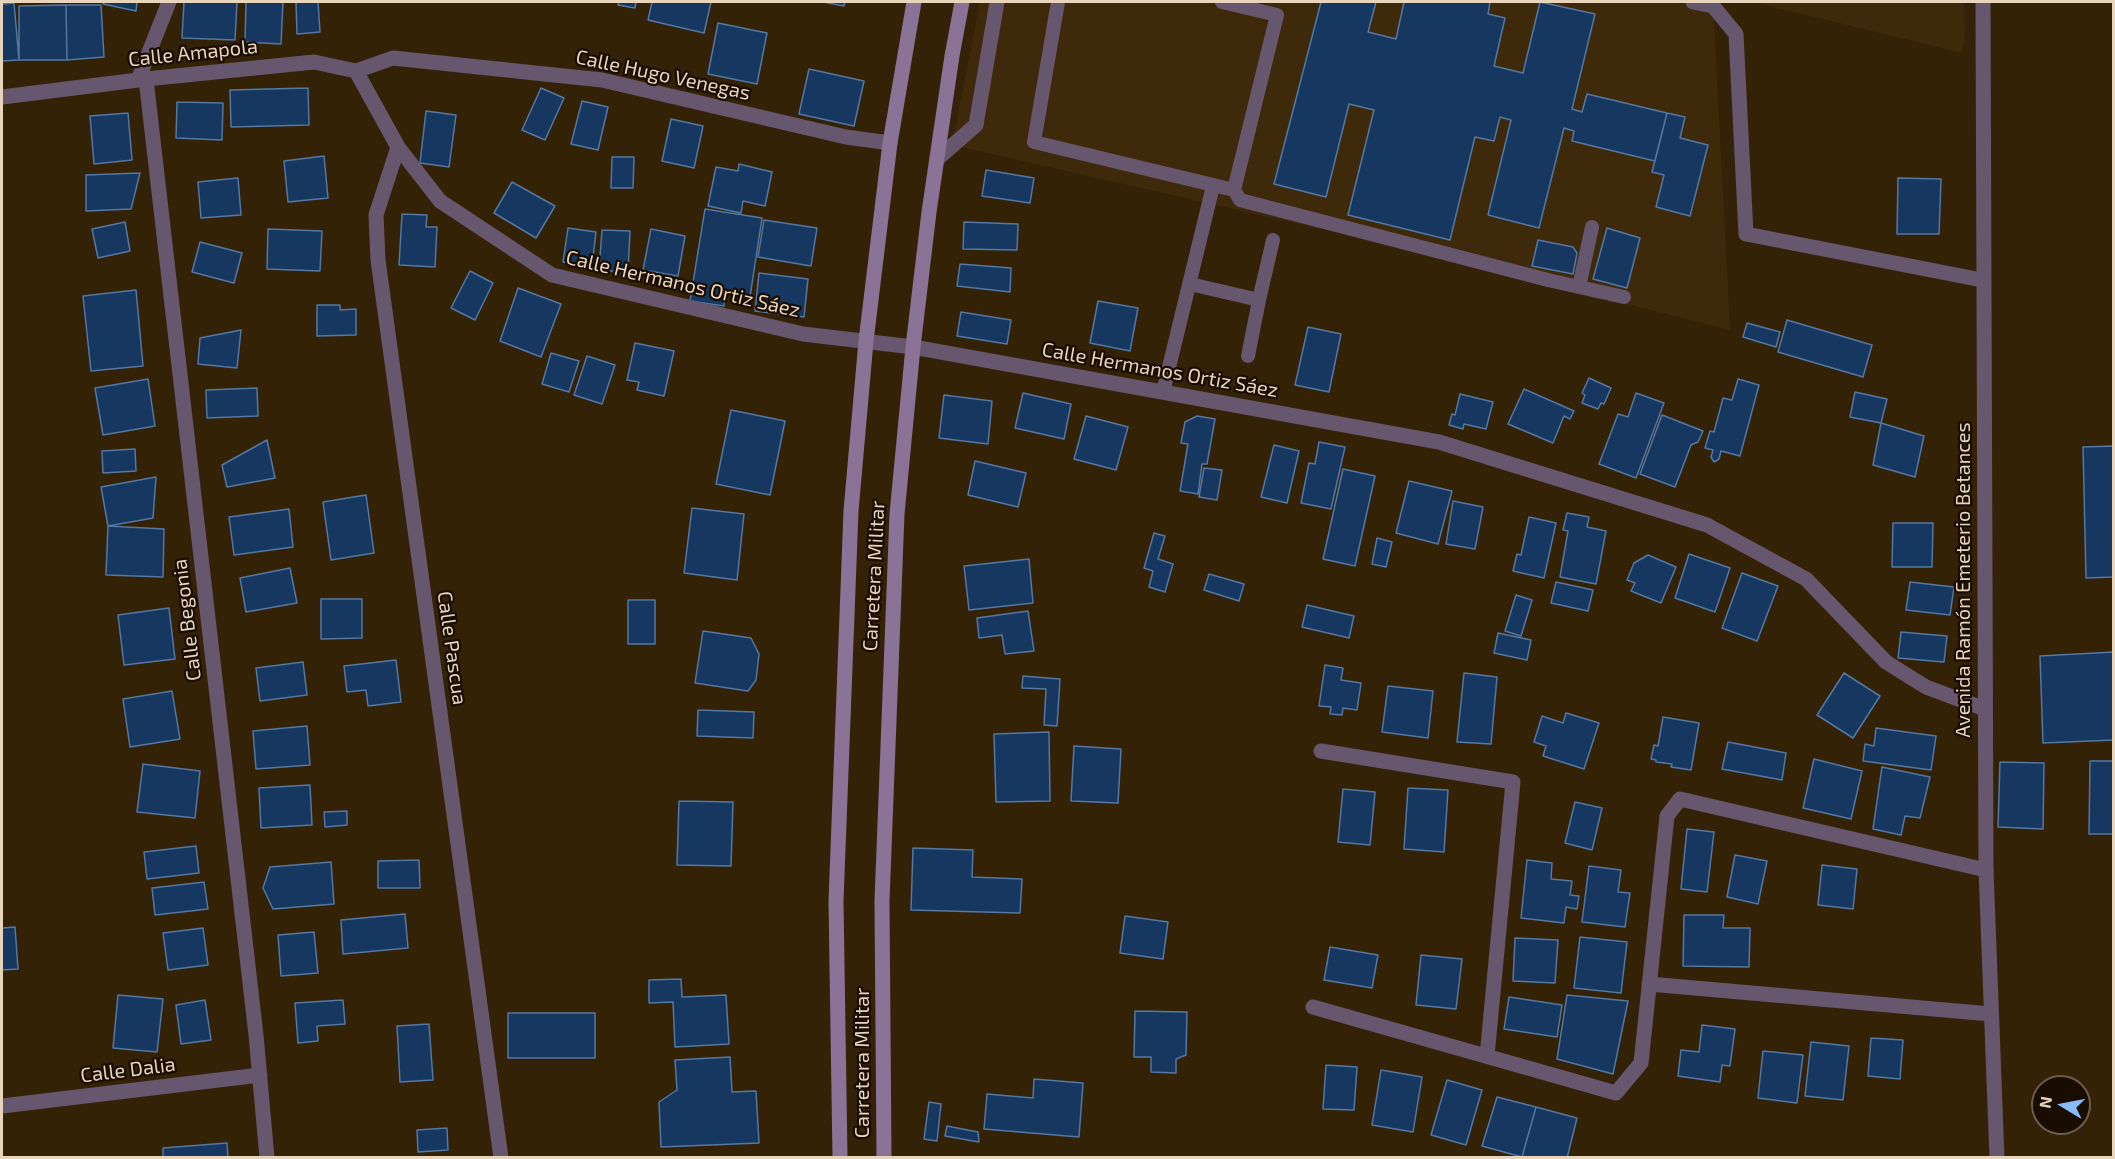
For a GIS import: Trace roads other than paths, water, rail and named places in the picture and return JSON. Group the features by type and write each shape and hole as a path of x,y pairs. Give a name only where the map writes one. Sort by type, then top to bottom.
{"main road":[{"name":"Carretera Militar","path":"840,1158 837,890 851,511 866,341 890,143 914,2"},
{"name":"Carretera Militar","path":"884,1158 882,901 897,514 912,347 952,56 963,2"}],"street":[{"name":"Calle Begonia","path":"169,2 142,79 260,1075 267,1158"},
{"path":"937,159 976,125 997,2"},
{"path":"1693,2 1713,6 1736,34 1746,234 1982,280"},
{"name":"Avenida Ramón Emeterio Betances","path":"1983,2 1982,280 1986,870 1997,1158"},
{"name":"Calle Hugo Venegas","path":"356,71 393,58 602,80 846,137 890,143"},
{"name":"Calle Amapola","path":"2,97 142,79 314,62 356,71"},
{"name":"Calle Hermanos Ortiz Sáez","path":"356,71 398,147 440,201 552,275 803,334 912,347 1439,442 1707,525 1806,579 1886,662 1926,687 1985,709"},
{"name":"Calle Pascua","path":"398,147 376,215 378,260 501,1158"},
{"path":"1321,751 1513,782 1487,1056"},
{"path":"1313,1007 1616,1093 1641,1063 1667,816 1680,799 1986,870"},
{"path":"1649,984 1991,1014"},
{"name":"Calle Dalia","path":"2,1106 260,1075"}],"lane":[{"path":"1058,2 1034,142 1234,190"},
{"path":"1222,2 1278,8 1234,190 1240,200 1624,297"},
{"path":"1163,392 1213,186"},
{"path":"1579,287 1592,227"},
{"path":"1248,356 1273,240"},
{"path":"1190,284 1260,300"}]}
